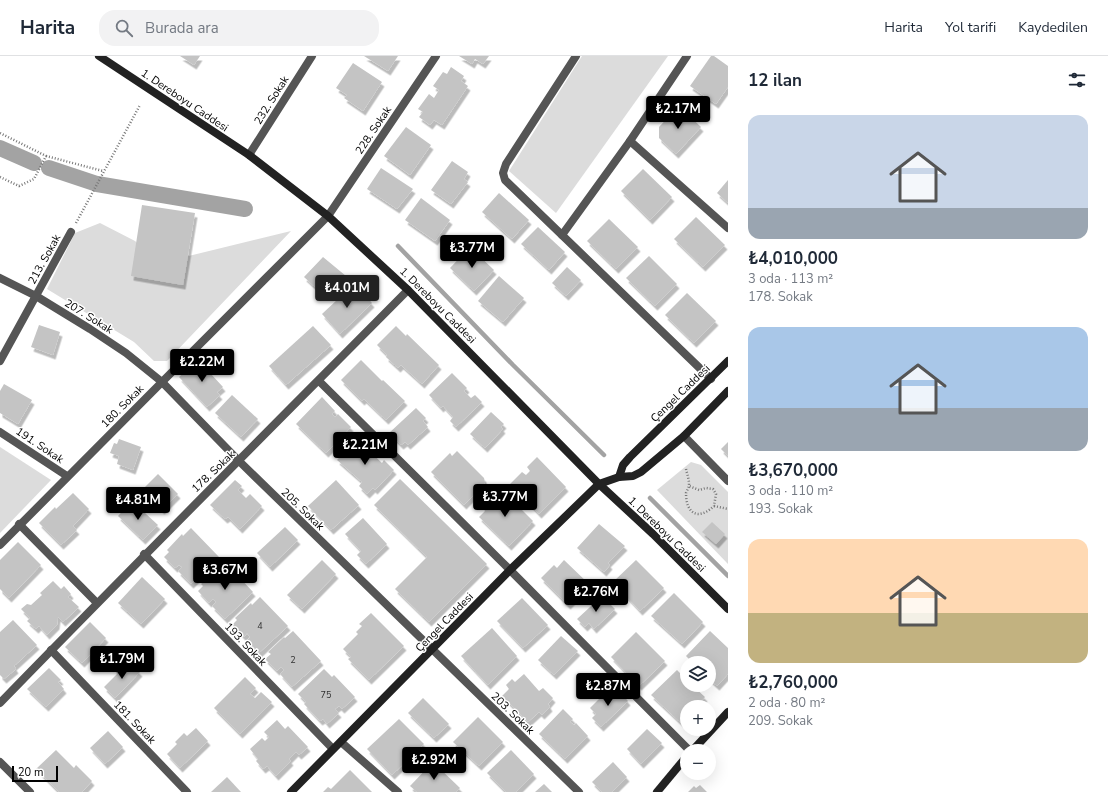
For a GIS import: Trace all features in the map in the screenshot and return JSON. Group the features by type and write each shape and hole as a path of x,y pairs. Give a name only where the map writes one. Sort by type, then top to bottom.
{"main road":[{"name":"1. Dereboyu Caddesi","path":"99,56 249,155 328,216 408,290 599,484 653,534 728,609"},
{"name":"Çengel Caddesi","path":"619,477 623,465 728,361"},
{"name":"Çengel Caddesi","path":"290,792 510,570 599,484 619,477 633,476 641,472 684,436 728,391"},
{"path":"698,744 728,712"},
{"path":"657,792 680,764"}],"street":[{"name":"232. Sokak","path":"249,155 312,56"},
{"name":"228. Sokak","path":"328,216 436,56"},
{"path":"576,56 506,164 503,173 505,180 711,379"},
{"path":"562,235 630,141 687,56"},
{"path":"630,141 728,228"},
{"name":"180. Sokak","path":"0,545 67,476 328,216"},
{"name":"213. Sokak","path":"0,361 71,232"},
{"name":"207. Sokak","path":"0,278 36,296 90,329 126,353 162,382"},
{"name":"178. Sokak","path":"0,703 144,554 239,462 408,290"},
{"path":"319,381 684,744"},
{"name":"205. Sokak","path":"162,382 239,462 432,649"},
{"name":"191. Sokak","path":"0,432 67,476"},
{"path":"684,436 728,481"},
{"path":"20,524 97,603"},
{"name":"193. Sokak","path":"144,554 332,749"},
{"name":"203. Sokak","path":"432,649 579,792"},
{"name":"181. Sokak","path":"50,650 187,792"},
{"path":"341,742 398,792"},
{"path":"0,762 30,792"}],"path":[{"path":"81,214 140,105"},
{"path":"0,133 46,156 103,171"},
{"path":"0,177 19,186 34,179 46,156"},
{"path":"686,469 689,486 686,492 687,503 693,512 700,514 714,506 716,494 713,489 706,488 699,490 689,486"},
{"path":"714,506 728,509"}],"shaded area":[{"path":"582,56 668,56 556,213 509,171"},
{"path":"100,223 135,241 160,263 291,231 167,361 154,361 134,342 47,289 75,233"},
{"path":"0,447 51,480 0,533"},
{"path":"691,462 701,465 728,492 728,564 657,490"}],"building":[{"path":"180,56 200,56 194,65"},
{"path":"364,56 398,56 388,71"},
{"path":"459,56 489,56 483,64 475,59 472,64"},
{"path":"711,56 714,56 728,66 728,87 716,104 690,86"},
{"path":"353,63 382,82 363,111 344,98 347,95 336,88"},
{"path":"451,67 464,76 461,81 468,86 442,125 434,120 430,125 419,117 423,112 418,109 429,94 434,98 439,90 433,86 443,72 447,74"},
{"path":"679,106 701,127 676,154 659,138 659,127"},
{"path":"406,127 431,145 410,175 384,156"},
{"path":"452,161 468,172 464,179 468,182 451,204 431,190"},
{"path":"381,168 413,189 397,209 367,189"},
{"path":"643,169 672,197 650,220 621,191"},
{"path":"728,180 728,203 717,193"},
{"path":"499,193 529,220 512,239 482,212"},
{"path":"421,198 450,220 435,241 405,220"},
{"path":"142,205 195,213 183,285 131,276"},
{"path":"696,217 725,245 703,267 674,239"},
{"path":"609,219 638,247 616,269 587,241"},
{"path":"538,227 565,252 549,270 521,244"},
{"path":"470,247 494,270 474,291 450,268"},
{"path":"649,256 677,284 655,306 626,278"},
{"path":"323,257 346,276 328,296 304,277"},
{"path":"567,267 581,280 566,296 552,283"},
{"path":"499,276 524,298 503,322 478,301"},
{"path":"354,284 372,303 340,334 322,314"},
{"path":"687,293 716,321 694,343 665,315"},
{"path":"39,325 60,332 53,355 31,347"},
{"path":"313,326 331,345 286,385 269,366"},
{"path":"396,326 406,336 407,334 439,365 422,384 401,365 398,368 386,357 387,355 377,345"},
{"path":"198,360 223,387 217,392 220,395 207,407 179,377"},
{"path":"361,360 405,401 386,420 364,399 362,401 341,380"},
{"path":"452,373 467,388 464,391 471,398 475,395 482,402 456,427 450,421 453,417 443,406 441,408 429,395"},
{"path":"4,384 32,400 18,424 0,413 0,391"},
{"path":"232,395 258,419 241,437 215,413"},
{"path":"322,397 335,411 332,414 335,417 338,414 351,427 326,453 296,424"},
{"path":"416,408 426,418 423,421 428,427 408,445 405,442 401,445 389,433"},
{"path":"491,412 504,424 501,427 503,429 485,448 470,434"},
{"path":"119,439 141,447 133,470 117,464 119,456 110,453 114,443 117,444"},
{"path":"357,439 382,463 384,460 394,470 375,490 373,488 367,494 359,486 362,482 337,460"},
{"path":"728,442 728,456 721,449"},
{"path":"457,451 484,478 485,483 464,505 431,472 450,453 452,456"},
{"path":"537,457 566,487 539,514 510,484 522,472 526,475 530,471 527,467"},
{"path":"158,474 178,494 162,510 142,490"},
{"path":"400,479 487,564 429,622 395,589 427,557 374,505"},
{"path":"235,480 242,486 238,490 246,498 250,494 262,506 240,529 228,517 225,519 210,505"},
{"path":"336,480 359,505 331,530 308,506"},
{"path":"504,492 533,521 509,546 479,517 485,511 483,508 496,495 499,497"},
{"path":"73,493 89,509 73,526 77,530 61,545 39,523 55,507 56,509"},
{"path":"132,501 158,525 143,540 118,516"},
{"path":"363,518 387,544 366,564 357,555 361,551 345,534"},
{"path":"712,522 725,534 716,544 702,532"},
{"path":"599,524 625,546 608,563 610,565 604,572 577,548"},
{"path":"285,527 298,540 270,567 257,553"},
{"path":"191,528 219,557 191,584 178,571 182,567 179,565 175,568 164,557 169,552 167,550 182,534 183,536"},
{"path":"18,542 41,565 9,598 0,589 0,560"},
{"path":"322,560 336,574 302,609 287,595"},
{"path":"564,560 589,584 568,605 541,578 554,565 557,568"},
{"path":"636,560 664,588 640,611 613,582"},
{"path":"226,563 253,592 225,619 212,606 216,602 213,599 209,603 198,591 203,586 201,584"},
{"path":"142,577 165,599 141,624 118,603"},
{"path":"53,581 61,589 64,586 71,594 68,597 79,607 63,622 58,617 57,625 47,635 39,626 36,629 27,621 30,618 21,609 27,604 31,605 42,595 40,593"},
{"path":"674,593 703,622 682,644 651,616"},
{"path":"602,596 615,609 594,629 589,623 585,627 577,619"},
{"path":"260,597 288,626 259,653 247,640 250,637 247,633 244,637 232,625 237,620 235,618"},
{"path":"522,598 548,625 523,648 497,621"},
{"path":"371,613 404,646 369,680 348,659 351,657 343,649 358,634 356,632 362,626 359,624"},
{"path":"13,620 37,645 14,666 16,669 4,679 0,675 0,632"},
{"path":"90,622 106,638 82,663 65,647"},
{"path":"492,628 517,656 488,685 461,656"},
{"path":"293,631 321,661 292,687 280,674 284,670 281,667 277,671 265,659 271,654 268,652"},
{"path":"710,631 728,648 728,674 717,686 716,656 686,656"},
{"path":"636,632 665,661 639,686 611,657"},
{"path":"561,636 578,651 554,675 538,660"},
{"path":"129,662 140,672 115,698 104,687 117,674 116,672 121,666 123,668"},
{"path":"49,668 61,680 58,682 64,689 46,707 27,689"},
{"path":"324,669 332,677 334,675 355,697 342,709 339,706 335,709 339,713 327,724 323,719 320,721 304,704 306,702 298,694"},
{"path":"677,670 680,673 680,692 700,692 705,697 702,700 680,700 680,722 651,695"},
{"path":"524,674 539,691 543,688 553,698 548,704 550,707 542,715 539,712 528,722 502,696 509,689 506,685 512,679 515,682"},
{"path":"245,677 256,688 250,694 255,698 261,692 272,702 240,734 214,708"},
{"path":"609,689 614,694 618,690 628,701 601,727 592,718 596,714 590,708"},
{"path":"423,698 449,724 434,738 408,713"},
{"path":"563,709 573,719 570,722 574,725 576,723 588,736 565,759 539,734"},
{"path":"478,717 503,742 479,766 453,742"},
{"path":"399,719 424,744 392,775 367,749"},
{"path":"277,720 285,729 288,726 308,747 299,755 296,752 289,759 291,761 276,776 267,766 263,769 256,761 258,759 250,749 262,738 265,741 269,737 264,732"},
{"path":"196,728 208,741 180,768 167,754 177,744 175,742 184,733 187,736"},
{"path":"647,729 662,743 641,764 627,749"},
{"path":"108,731 123,747 105,764 90,748"},
{"path":"56,750 74,768 76,765 92,781 82,792 59,792 36,769"},
{"path":"511,750 534,774 516,792 506,792 487,773"},
{"path":"433,762 460,788 456,792 417,792 410,786"},
{"path":"613,762 627,777 612,792 602,792 592,782"},
{"path":"350,770 372,792 323,792 328,787 331,789"},
{"path":"227,777 241,792 211,792"},
{"path":"544,784 552,792 535,792"},
{"path":"700,785 707,792 688,792 694,786 696,788"}],"waterway":[{"path":"0,148 34,163"},
{"path":"49,168 97,184 245,209"},
{"path":"398,246 513,365 604,455"},
{"path":"650,498 728,576"}]}
